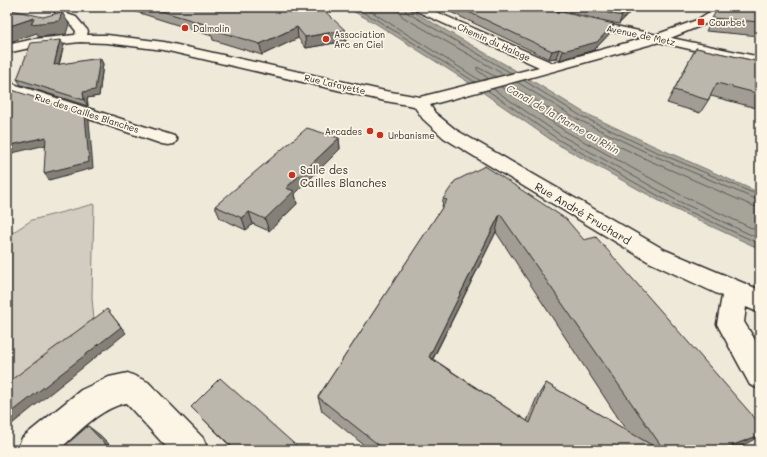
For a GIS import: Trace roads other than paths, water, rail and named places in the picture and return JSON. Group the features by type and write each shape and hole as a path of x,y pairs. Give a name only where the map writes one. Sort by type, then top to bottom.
{"street":[{"name":"Chemin du Halage","path":"416,7 551,67"},
{"name":"Rue Lafayette","path":"7,49 34,43 80,38 107,39 164,46 385,96 420,102 465,92 659,38 701,22 719,10"},
{"path":"34,43 57,18 72,19 82,31 80,38"},
{"name":"Avenue de Metz","path":"575,20 760,61"},
{"name":"Rue des Cailles Blanches","path":"7,86 168,140"},
{"name":"Rue André Fruchard","path":"420,102 428,116 446,131 650,252 735,292 760,302"},
{"path":"735,292 730,324 760,375"},
{"path":"34,450 92,401 109,392 128,388 137,393 191,450"}],"water":[{"name":"Canal de la Marne au Rhin","path":"345,7 408,7 407,8 513,69 583,112 654,146 760,193 760,249 672,208 557,144 465,80 375,23"}],"place":[{"name":"Courbet","path":"701,22"},
{"name":"Dalmolin","path":"185,28"},
{"name":"Association Arc en Ciel","path":"326,39"},
{"name":"Arcades","path":"370,131"},
{"name":"Urbanisme","path":"380,135"},
{"name":"Salle des Cailles Blanches","path":"292,175"}]}
